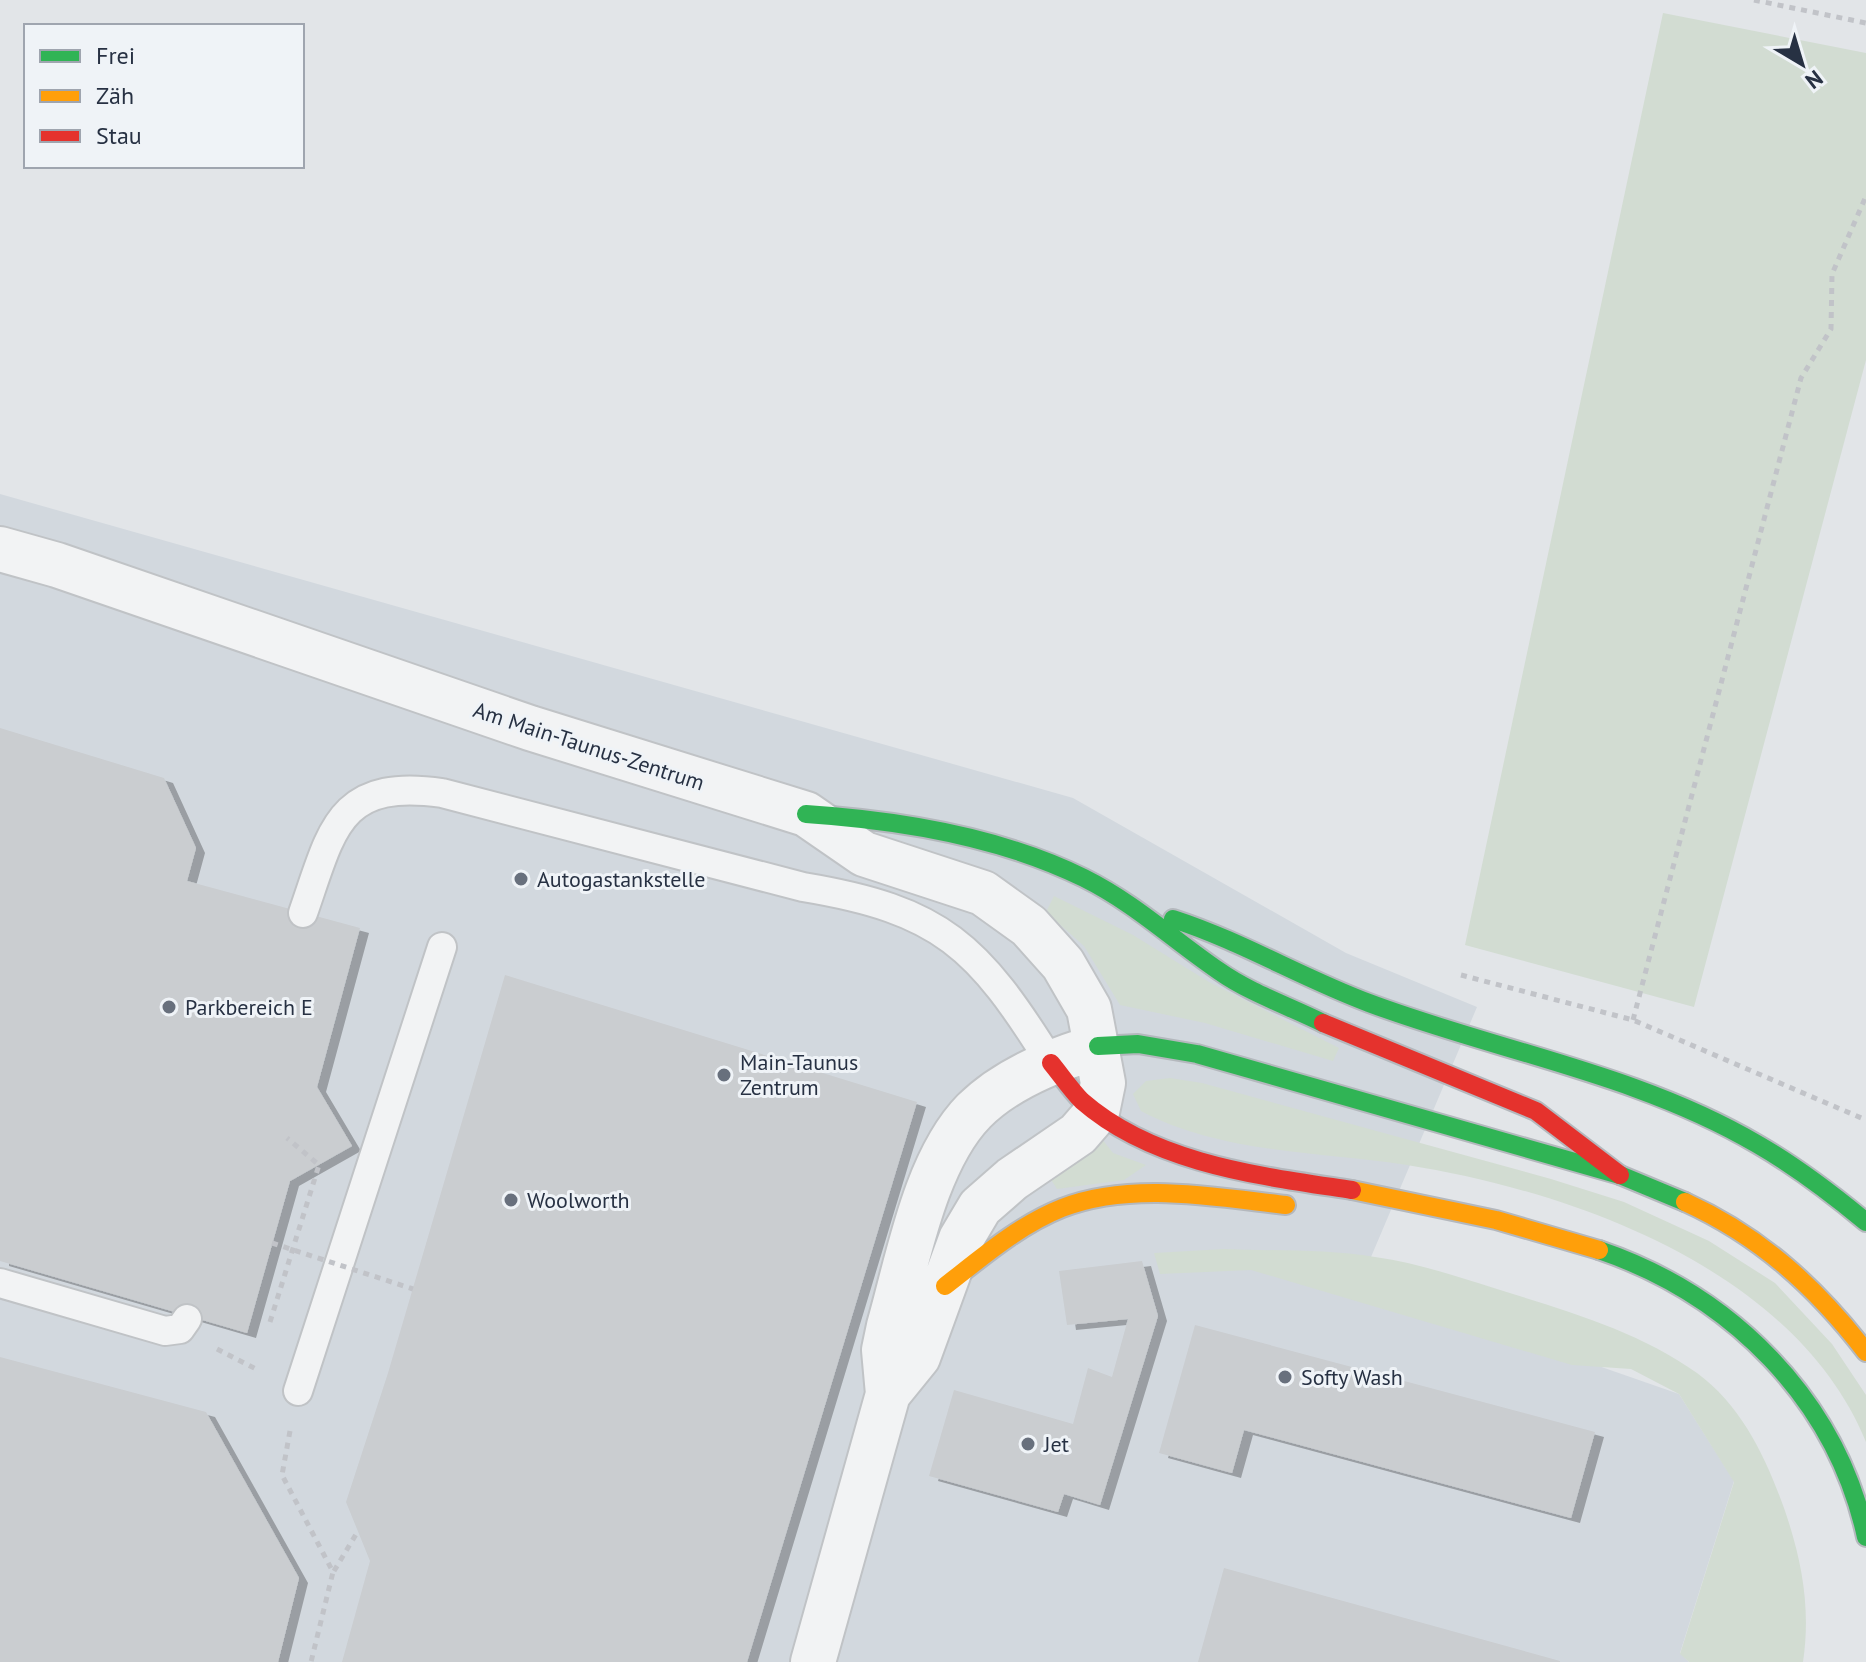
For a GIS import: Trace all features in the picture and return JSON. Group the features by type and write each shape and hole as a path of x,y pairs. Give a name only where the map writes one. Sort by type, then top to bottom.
{"highway":[{"path":"806,814 876,819 990,846 1083,878 1141,910 1221,973 1327,1025 1536,1111 1620,1175"},
{"path":"1141,910 1202,927 1307,978 1377,1006 1657,1098 1730,1129 1804,1171 1866,1222"},
{"path":"1098,1046 1138,1044 1197,1054 1620,1175 1720,1217 1781,1256 1812,1285 1866,1352"},
{"path":"1051,1063 1070,1091 1097,1112 1172,1150 1222,1167 1423,1203 1525,1228 1638,1265 1713,1305 1755,1342 1795,1384 1824,1427 1846,1477 1866,1537"},
{"path":"945,1286 998,1246 1070,1204 1154,1197 1231,1199 1307,1208"},
{"path":"1351,1211 1423,1203"}],"street":[{"name":"Am Main-Taunus-Zentrum","path":"0,549 57,565 530,728 806,814 864,854 983,893 1010,910 1050,948 1078,986 1089,1009 1098,1046 1103,1083 1097,1112"},
{"path":"813,1662 888,1394 884,1350 889,1326 937,1171 973,1112 1012,1084 1051,1063 1098,1046"},
{"path":"888,1394 918,1357 961,1239 980,1207 1012,1179 1078,1134 1097,1112"}],"lane":[{"path":"303,913 340,817 380,792 413,789 442,793 803,887 851,895 911,914 954,940 978,960 1005,993 1051,1063"},
{"path":"298,1391 442,947"},
{"path":"0,1283 165,1331 184,1324"}],"path":[{"path":"1754,0 1866,23"},
{"path":"1866,196 1832,274 1831,329 1801,378 1633,1020 1866,1120"},
{"path":"269,1325 319,1165 287,1138"},
{"path":"272,1243 413,1289"},
{"path":"184,1324 298,1391 282,1475 333,1572"},
{"path":"256,1369 260,1354"},
{"path":"311,1662 333,1572 358,1531"}],"shaded area":[{"path":"1663,13 1866,53 1866,360 1694,1007 1465,945"},
{"name":"Main-Taunus Zentrum","path":"0,494 1073,798 1346,953 1477,1007 1360,1283 1679,1394 1734,1481 1680,1653 1689,1662 0,1662"},
{"path":"1054,896 1133,935 1209,982 1339,1048 1333,1061 1205,1023 1120,1005 1084,946 1046,912"},
{"path":"1170,1078 1202,1083 1551,1179 1624,1202 1709,1241 1775,1283 1832,1344 1866,1395 1866,1442 1833,1382 1789,1330 1735,1286 1674,1250 1608,1219 1472,1178 1374,1160 1238,1143 1204,1136 1141,1111 1133,1094 1146,1081"},
{"path":"1102,1139 1113,1153 1146,1165 1124,1180 1057,1189 1046,1172"},
{"path":"1224,1249 1338,1253 1421,1266 1600,1323 1651,1345 1697,1373 1727,1401 1751,1434 1784,1508 1796,1546 1803,1584 1806,1622 1803,1662 1689,1662 1680,1654 1734,1482 1679,1394 1631,1369 1572,1365 1251,1270 1160,1274 1154,1253"}],"building":[{"name":"Parkbereich E","path":"0,728 164,778 196,848 187,881 360,928 317,1087 352,1146 290,1181 247,1333 0,1261"},
{"path":"505,975 917,1102 747,1662 342,1662 370,1561 346,1502 388,1373"},
{"path":"1142,1261 1158,1316 1100,1505 1064,1494 1058,1512 929,1476 954,1390 1073,1424 1088,1368 1112,1377 1128,1319 1067,1325 1059,1271"},
{"name":"Softy Wash","path":"1195,1325 1595,1432 1571,1518 1244,1430 1232,1473 1159,1453"},
{"path":"0,1357 206,1412 299,1578 278,1662 0,1662"},
{"path":"1224,1568 1560,1661 1560,1662 1198,1662"}],"traffic: fast":[{"path":"806,814 948,833 984,841 1052,864 1103,888 1231,979 1323,1023"},
{"path":"1173,919 1369,1003 1664,1099 1757,1144 1827,1191 1866,1222"},
{"path":"1098,1046 1138,1044 1197,1054 1620,1175 1685,1202"},
{"path":"1599,1250 1647,1270 1692,1294 1734,1324 1771,1359 1803,1397 1830,1440 1851,1487 1866,1537"}],"traffic: slow":[{"path":"1352,1190 1496,1220 1599,1250"},
{"path":"945,1286 1031,1223 1062,1208 1089,1200 1116,1195 1173,1193 1286,1205"},
{"path":"1685,1202 1738,1231 1785,1265 1827,1306 1866,1352"}],"traffic: jam":[{"path":"1323,1023 1536,1111 1620,1175"},
{"path":"1051,1063 1082,1101 1142,1140 1210,1164 1352,1190"}],"place":[{"name":"Autogastankstelle","path":"521,879"},
{"name":"Parkbereich E","path":"169,1007"},
{"name":"Main-Taunus Zentrum","path":"724,1075"},
{"name":"Woolworth","path":"511,1200"},
{"name":"Softy Wash","path":"1285,1377"},
{"name":"Jet","path":"1028,1444"}]}
